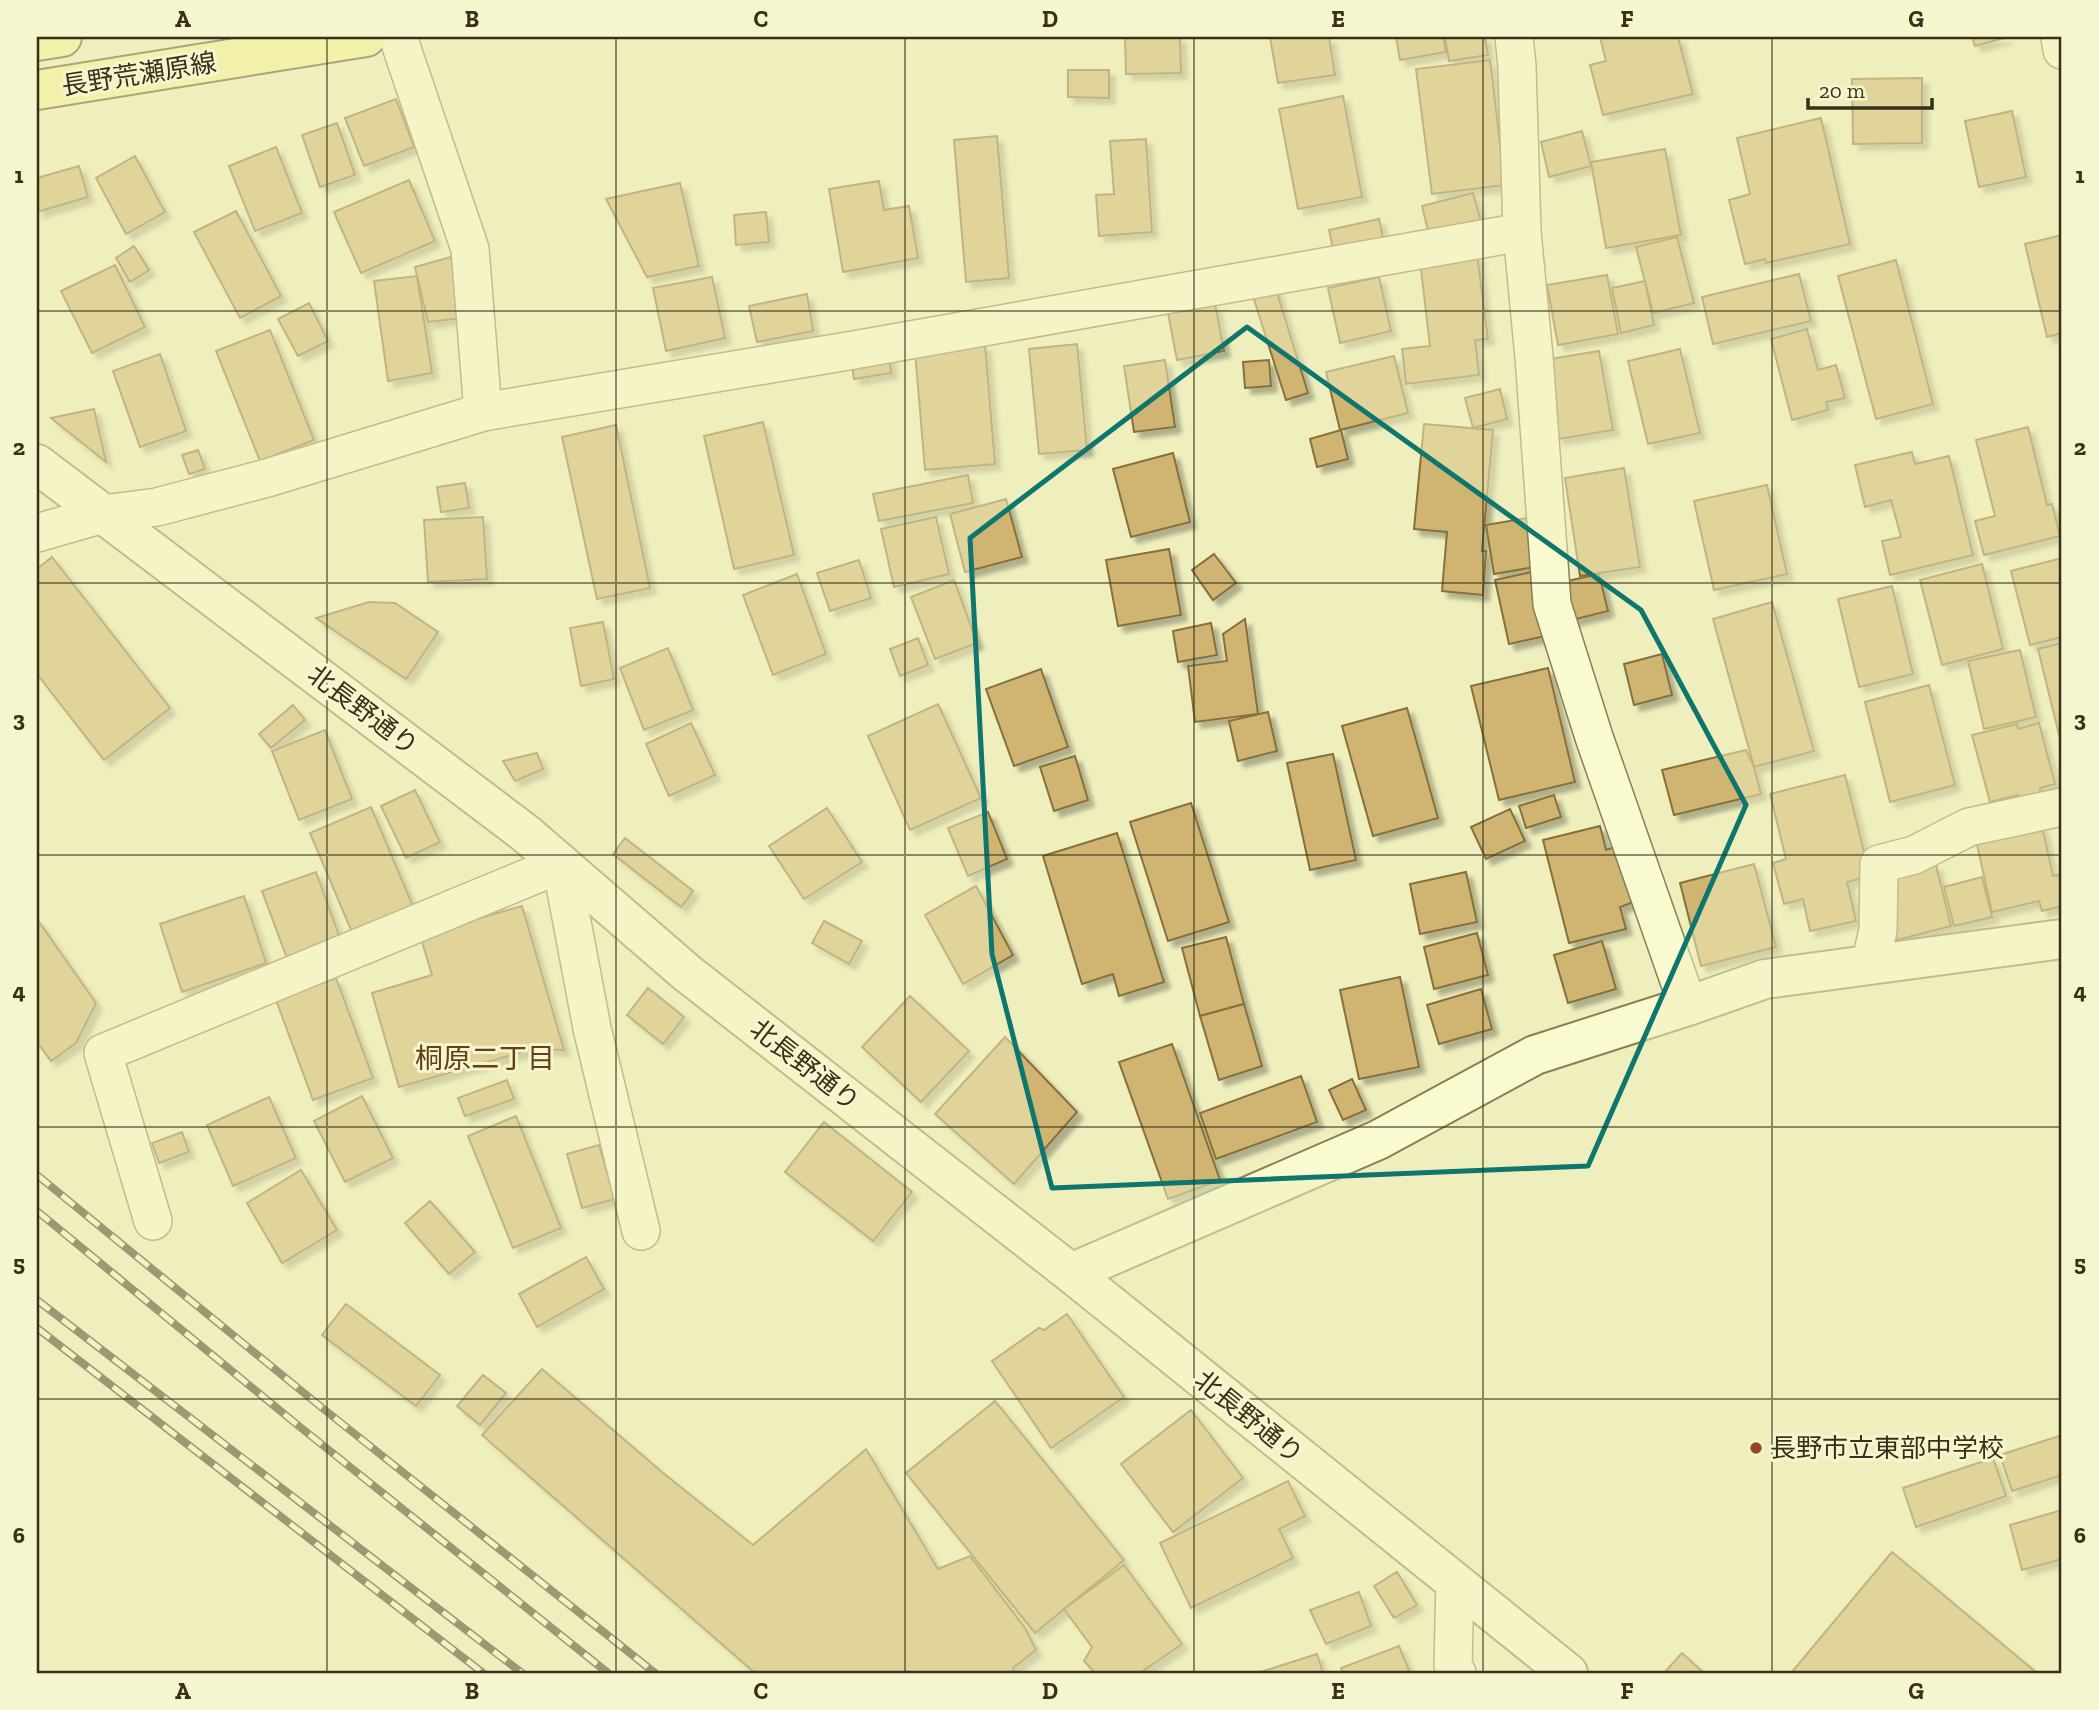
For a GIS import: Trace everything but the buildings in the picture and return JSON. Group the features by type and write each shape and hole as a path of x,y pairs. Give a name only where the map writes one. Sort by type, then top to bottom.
{"main road":[{"name":"長野荒瀬原線","path":"37,41 62,37"},
{"name":"長野荒瀬原線","path":"37,90 366,37"}],"street":[{"path":"398,37 470,249 483,412"},
{"path":"1514,37 1522,232 1552,604 1594,737 1688,1006"},
{"path":"2060,37 2062,50"},
{"path":"37,533 103,513 157,507 254,481 483,412 848,351 1522,232"},
{"name":"北長野通り","path":"37,464 525,833 687,973 1071,1273 1567,1673"},
{"path":"1870,965 1878,930 1879,864 1914,855 1969,827 2062,807"},
{"path":"153,1221 103,1053 561,864 592,1028 642,1231"},
{"path":"1071,1273 1378,1140 1535,1055 1765,979 2062,939"},
{"path":"1455,1583 1454,1666 1457,1673"}],"highlighted area":[{"path":"1247,327 1641,610 1746,805 1588,1166 1052,1188 992,954 970,538"}],"railway":[{"path":"37,1175 326,1411 655,1673"},
{"path":"37,1211 300,1427 608,1673"},
{"path":"37,1300 522,1673"},
{"path":"37,1328 483,1673"}],"place":[{"name":"長野市立東部中学校","path":"1756,1448"}],"district":[{"name":"桐原二丁目","path":"485,1058"}]}
